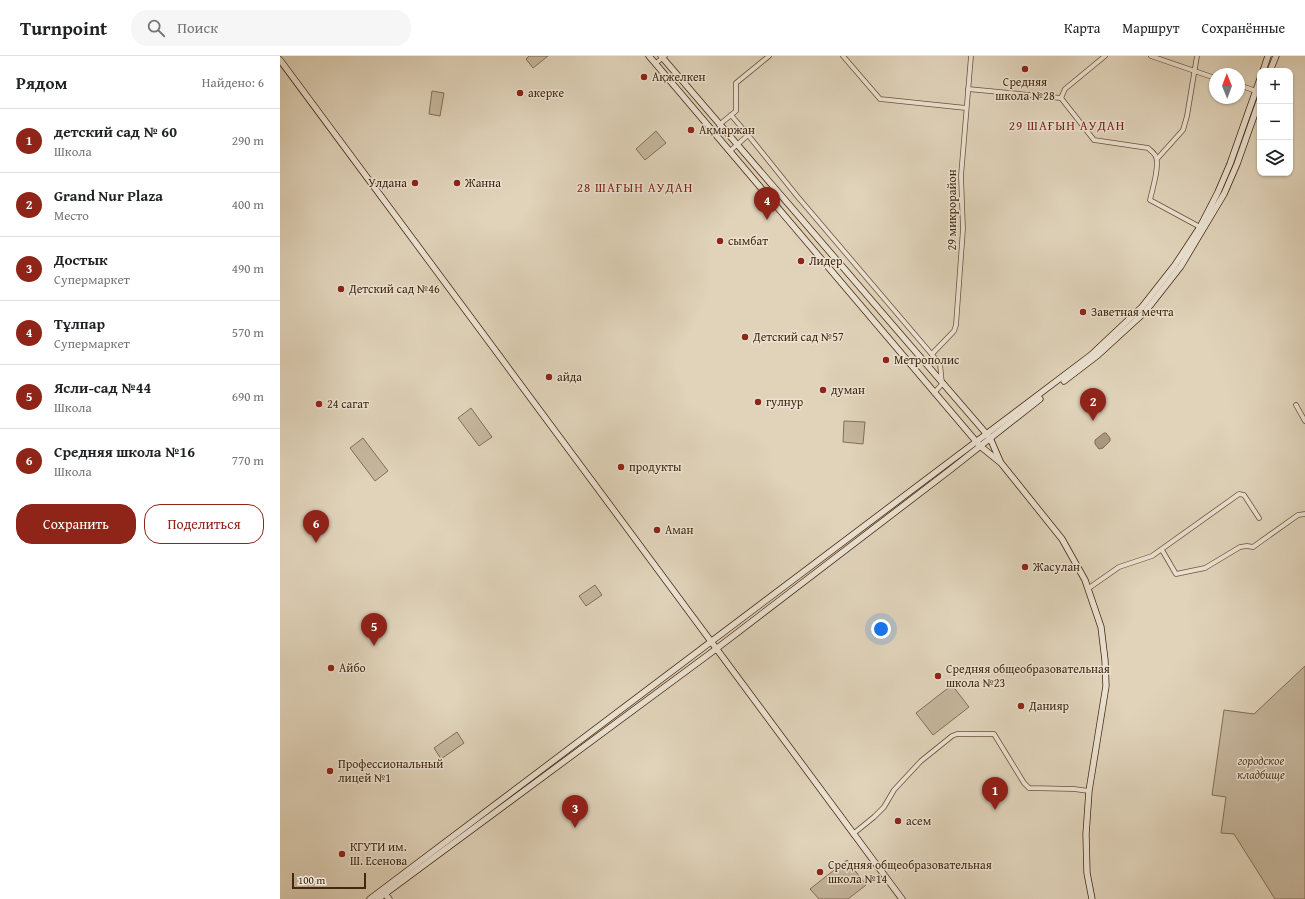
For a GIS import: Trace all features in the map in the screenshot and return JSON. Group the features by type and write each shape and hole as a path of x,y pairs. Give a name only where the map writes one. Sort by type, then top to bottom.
{"main road":[{"path":"649,56 934,393 978,443 1001,463 1062,539 1088,588 1101,628 1105,660 1106,686 1089,791 1086,834 1087,873 1092,899"},
{"path":"1264,68 1268,56"},
{"path":"1271,68 1276,56"},
{"path":"663,57 736,145 988,436 1001,463"},
{"path":"280,60 902,899"},
{"path":"1202,228 1230,164 1257,95"},
{"path":"378,899 384,891 710,641 988,436 1091,356 1142,307 1202,228 1224,194 1237,164 1258,104"},
{"path":"370,899 384,891 716,649 945,474 978,443"},
{"path":"384,891 390,899"}],"street":[{"path":"719,125 736,110 736,83 769,56"},
{"path":"842,56 880,99 966,108"},
{"name":"29 микрорайон","path":"932,354 954,331 956,325 963,244 961,176 971,56"},
{"path":"1061,98 1065,89 1105,56"},
{"path":"1151,56 1209,76"},
{"path":"1157,159 1182,130 1187,116 1197,56"},
{"path":"656,63 663,57"},
{"path":"1245,87 1257,92"},
{"path":"968,89 1061,98 1094,140 1148,148 1155,154 1157,159 1150,200 1202,228"},
{"path":"731,115 797,196 940,364 942,384 934,393"},
{"path":"730,151 748,135"},
{"path":"1296,405 1305,422"},
{"path":"1088,588 1119,567 1152,556 1162,550 1239,494 1244,495 1259,518"},
{"path":"1162,550 1176,574 1205,568 1240,547 1253,547 1298,515 1305,514"},
{"path":"853,834 874,818 884,807 894,790 921,761 952,736 957,734 994,734 1024,783 1029,788 1074,789 1089,791"}],"green space":[{"path":"529,56 548,56 533,68 526,59"},
{"path":"432,91 444,93 440,116 429,114"},
{"path":"656,131 666,143 645,160 636,149"},
{"path":"471,408 492,437 479,446 458,418"},
{"path":"844,421 865,422 863,444 843,442"},
{"path":"363,438 388,471 375,481 350,448"},
{"path":"595,585 602,595 586,606 579,596"},
{"name":"городское кладбище","path":"1305,666 1305,899 1275,899 1234,834 1221,833 1226,797 1212,795 1224,710 1254,714"},
{"path":"952,685 969,707 933,735 916,713"},
{"path":"457,732 464,743 441,759 434,748"},
{"path":"847,860 866,885 848,899 819,899 810,889"}],"shaded area":[{"path":"1106,433 1110,438 1110,441 1103,448 1099,449 1095,444 1095,440"}],"place":[{"name":"Средняя школа №28","path":"1025,69"},
{"name":"Ақжелкен","path":"644,77"},
{"name":"акерке","path":"520,93"},
{"name":"Ақмаржан","path":"691,130"},
{"name":"Улдана","path":"415,183"},
{"name":"Жанна","path":"457,183"},
{"name":"Тұлпар","path":"767,220"},
{"name":"сымбат","path":"720,241"},
{"name":"Лидер","path":"801,261"},
{"name":"Детский сад №46","path":"341,289"},
{"name":"Заветная мечта","path":"1083,312"},
{"name":"Детский сад №57","path":"745,337"},
{"name":"Метрополис","path":"886,360"},
{"name":"айда","path":"549,377"},
{"name":"думан","path":"823,390"},
{"name":"гулнур","path":"758,402"},
{"name":"24 сагат","path":"319,404"},
{"name":"Grand Nur Plaza","path":"1093,421"},
{"name":"продукты","path":"621,467"},
{"name":"Аман","path":"657,530"},
{"name":"Средняя школа №16","path":"316,543"},
{"name":"Жасулан","path":"1025,567"},
{"name":"Ясли-сад №44","path":"374,646"},
{"name":"Айбо","path":"331,668"},
{"name":"Средняя общеобразовательная школа №23","path":"938,676"},
{"name":"Данияр","path":"1021,706"},
{"name":"Профессиональный лицей №1","path":"330,771"},
{"name":"детский сад № 60","path":"995,810"},
{"name":"асем","path":"898,821"},
{"name":"Достык","path":"575,828"},
{"name":"КГУТИ им. Ш. Есенова","path":"342,854"},
{"name":"Cредняя общеобразовательная школа №14","path":"820,872"}],"district":[{"name":"29 ШАҒЫН АУДАН","path":"1067,125"},
{"name":"28 ШАҒЫН АУДАН","path":"635,187"}]}
